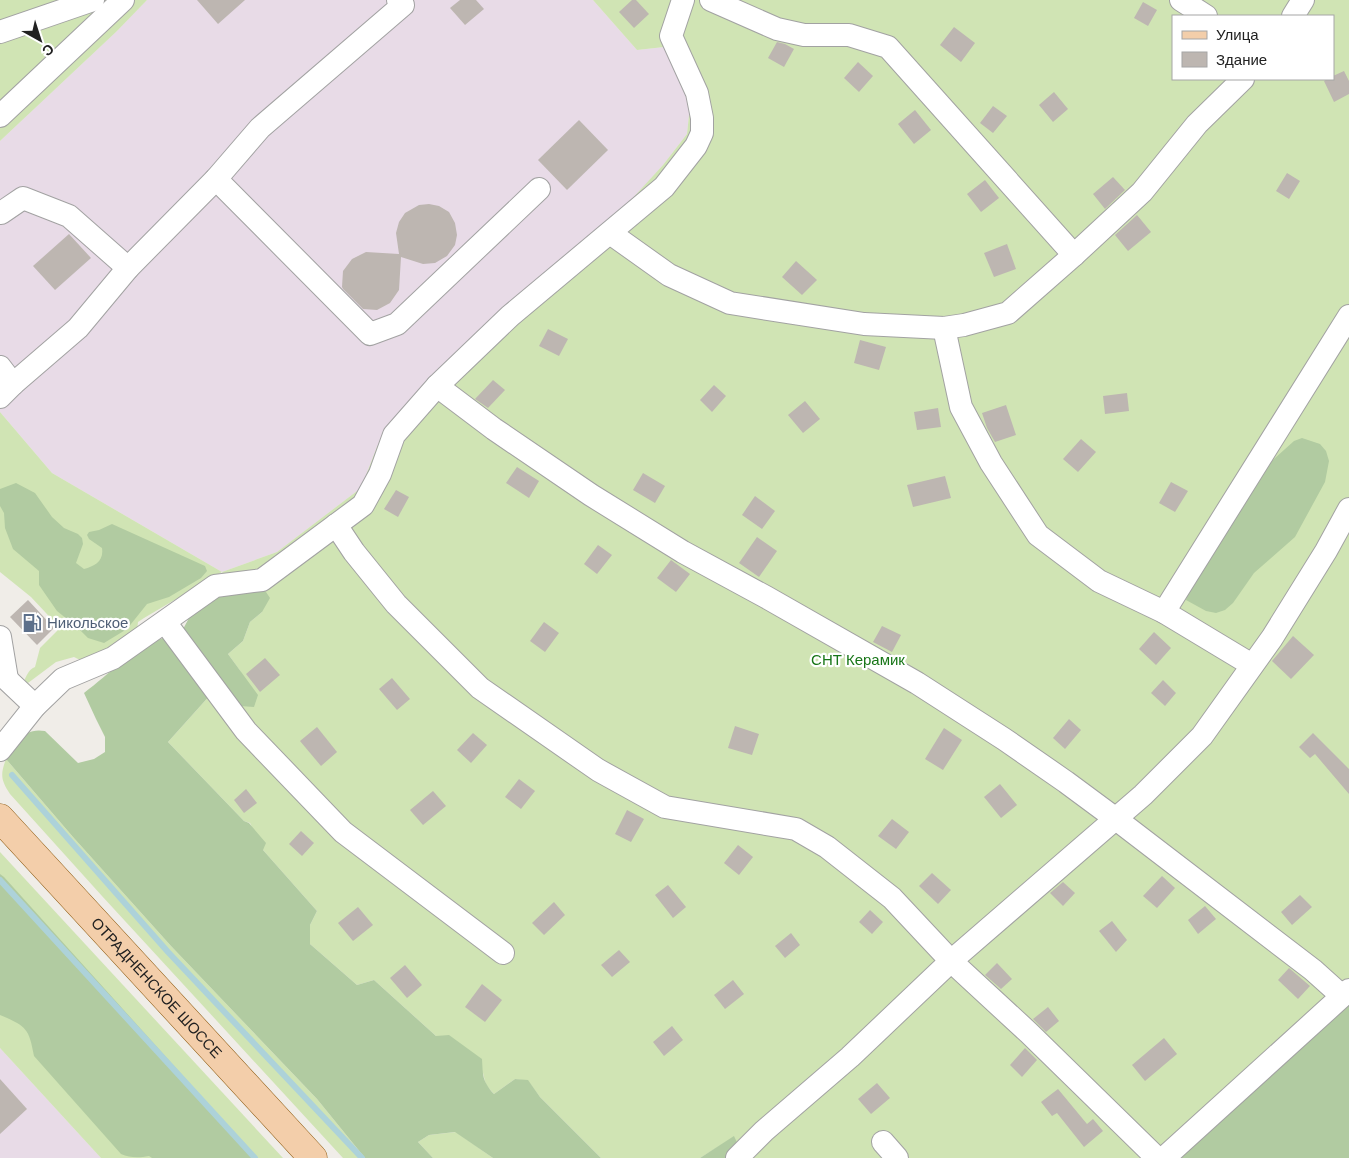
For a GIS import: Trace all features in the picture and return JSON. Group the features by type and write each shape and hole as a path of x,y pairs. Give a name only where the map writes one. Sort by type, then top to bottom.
{"main road":[{"name":"ОТРАДНЕНСКОЕ ШОССЕ","path":"0,818 313,1158"}],"street":[{"path":"0,32 93,0"},
{"path":"0,116 123,0"},
{"path":"4,383 78,328 128,268 216,179 260,128 403,5 398,0"},
{"path":"0,750 35,706 64,679 113,658 215,586 262,580 363,505 380,474 394,435 437,386 510,316 664,187 696,146 702,133 702,118 697,93 671,36 683,0"},
{"path":"711,0 778,29 804,35 849,35 888,47 1074,255"},
{"path":"1181,0 1204,15"},
{"path":"1294,15 1303,0"},
{"path":"610,233 669,275 730,303 864,324 944,328 964,326 1008,313 1074,255 1142,192 1197,124 1242,80"},
{"path":"216,179 370,334 397,324 539,190"},
{"path":"1,213 23,198 70,216 128,268"},
{"path":"1164,612 1349,316"},
{"path":"944,328 961,407 991,463 1038,535 1099,581 1164,612 1252,665"},
{"path":"437,386 494,429 591,495 683,552 917,683 1051,771 1346,993 1164,1158"},
{"path":"737,1158 764,1131 850,1058 951,961 1143,796 1202,736 1272,638 1349,510"},
{"path":"336,525 354,552 396,604 480,688 598,770 665,807 796,829 827,847 892,898 951,961 1029,1033 1157,1158"},
{"path":"165,622 246,731 343,832 503,953"},
{"path":"0,637 3,676 35,706"}],"shaded area":[{"path":"147,0 593,0 637,50 664,47 679,69 690,106 687,134 663,165 609,225 388,425 361,488 277,552 222,572 52,473 0,412 0,141 117,31"},
{"path":"0,1048 101,1158 0,1158"}],"green space":[{"path":"0,0 147,0 117,31 0,141"},
{"name":"СНТ Керамик","path":"593,0 1349,0 1349,1002 1179,1158 730,1158 734,1137 700,1158 601,1158 540,1097 528,1081 515,1079 494,1094 486,1085 483,1073 436,1036 374,980 357,985 310,944 310,925 317,911 263,850 250,823 244,821 168,742 212,693 241,672 228,654 243,641 250,622 262,612 231,588 222,572 277,552 361,488 388,425 609,224 663,165 687,134 690,106 679,69 664,47 637,50"},
{"path":"0,412 52,473 222,572 144,618 138,622 137,631 89,659 74,657 56,662 28,683 24,681 35,667 40,648 60,628 31,597 0,572"},
{"path":"1302,438 1320,444 1326,451 1329,461 1325,482 1295,537 1254,573 1233,603 1225,610 1216,613 1206,611 1186,600 1189,588 1265,467 1294,441"},
{"path":"16,483 35,493 52,517 64,528 78,534 82,538 83,544 76,563 84,569 98,562 102,556 102,548 89,539 87,535 89,532 112,524 205,566 207,571 201,578 169,597 147,604 127,629 104,643 88,638 57,611 39,585 39,571 13,549 5,528 4,513 0,506 0,489"},
{"path":"262,586 270,598 262,612 250,622 243,641 228,654 258,695 254,707 240,706 182,631 189,618 215,592"},
{"path":"163,638 173,642 212,693 168,742 244,821 249,823 266,843 263,850 317,911 310,925 310,944 357,985 374,980 436,1036 449,1035 482,1059 484,1078 494,1094 515,1079 528,1080 540,1097 601,1158 493,1158 455,1132 429,1135 418,1142 433,1158 365,1158 317,1099 171,946 6,759 21,738 37,730 45,731 78,763 94,759 105,752 105,737 84,693 131,655"},
{"path":"6,759 171,946 317,1099 365,1158 343,1158 10,794 2,777"},
{"path":"0,852 283,1158 101,1158 0,1048"},
{"path":"0,874 257,1158 152,1158 149,1156 135,1157 121,1154 34,1056 30,1039 25,1029 16,1022 0,1015"},
{"path":"1349,1002 1349,1158 1179,1158"},
{"path":"456,1132 493,1158 433,1158 418,1142 429,1135"},
{"path":"734,1136 740,1149 730,1158 700,1158"}],"building":[{"path":"197,0 245,0 218,24"},
{"path":"460,0 476,0 484,9 465,25 450,8"},
{"path":"632,0 636,0 649,14 634,28 619,12"},
{"path":"1143,2 1157,10 1148,26 1134,18"},
{"path":"954,27 975,43 961,62 940,45"},
{"path":"777,42 794,49 784,67 768,58"},
{"path":"858,62 873,76 859,92 844,78"},
{"path":"1344,71 1349,81 1349,94 1334,102 1324,81 1334,80 1334,76"},
{"path":"1054,92 1068,109 1053,122 1039,105"},
{"path":"993,106 1007,116 993,133 980,123"},
{"path":"915,110 931,130 914,144 898,124"},
{"path":"579,120 608,150 567,190 538,160"},
{"path":"1287,173 1300,181 1289,199 1276,191"},
{"path":"1113,177 1125,190 1105,209 1093,194"},
{"path":"985,180 999,198 981,212 967,194"},
{"path":"419,205 439,206 449,212 455,223 457,235 455,245 447,256 435,263 423,264 401,257 399,290 390,303 377,310 363,309 343,289 343,271 352,259 366,252 399,254 396,233 399,222 405,213"},
{"path":"1137,215 1151,232 1128,251 1115,235"},
{"path":"69,234 91,258 55,290 33,266"},
{"path":"1007,244 1016,269 994,277 984,253"},
{"path":"796,261 817,280 802,295 782,277"},
{"path":"548,329 568,339 559,356 539,346"},
{"path":"860,340 886,347 879,370 854,363"},
{"path":"493,380 505,390 488,408 475,399"},
{"path":"714,385 726,396 712,412 700,400"},
{"path":"1127,393 1129,411 1105,414 1103,396"},
{"path":"805,401 820,419 803,433 788,415"},
{"path":"1006,405 1016,435 995,442 987,428 982,413"},
{"path":"938,408 941,427 917,430 914,412"},
{"path":"1081,439 1096,452 1078,472 1063,459"},
{"path":"517,467 539,481 529,498 506,483"},
{"path":"643,473 665,486 655,503 633,490"},
{"path":"945,476 951,498 913,507 907,485"},
{"path":"1171,482 1188,491 1175,512 1159,503"},
{"path":"396,490 409,497 398,517 384,509"},
{"path":"755,496 775,511 762,529 742,515"},
{"path":"757,537 777,551 759,577 739,563"},
{"path":"598,545 612,555 597,574 584,564"},
{"path":"671,560 690,574 676,592 657,578"},
{"name":"Никольское","path":"28,600 54,628 37,645 10,617"},
{"path":"544,622 559,633 545,652 530,641"},
{"path":"882,626 901,635 892,652 873,642"},
{"path":"1154,632 1171,648 1156,665 1139,649"},
{"path":"1293,636 1314,655 1291,679 1272,661"},
{"path":"265,658 280,675 260,692 246,674"},
{"path":"392,678 410,699 397,710 379,689"},
{"path":"1163,680 1176,693 1165,706 1151,693"},
{"path":"1069,719 1081,730 1065,749 1053,738"},
{"path":"735,726 759,734 752,755 728,748"},
{"path":"317,727 337,752 321,766 300,741"},
{"path":"944,728 962,740 943,770 925,759"},
{"path":"473,733 487,745 471,763 457,750"},
{"path":"1313,733 1349,769 1349,794 1315,754 1310,758 1299,747"},
{"path":"519,779 535,791 521,809 505,797"},
{"path":"1000,784 1017,805 1001,818 984,797"},
{"path":"246,789 257,803 244,813 234,800"},
{"path":"433,791 446,806 423,825 410,810"},
{"path":"627,810 644,819 631,842 615,834"},
{"path":"892,819 909,832 896,849 878,836"},
{"path":"301,831 314,843 302,856 289,844"},
{"path":"738,845 753,857 739,875 724,863"},
{"path":"932,873 951,890 938,904 919,886"},
{"path":"1162,876 1175,888 1157,908 1143,896"},
{"path":"1063,882 1075,893 1063,906 1050,893"},
{"path":"668,885 686,907 673,918 655,895"},
{"path":"1300,895 1312,907 1292,925 1281,912"},
{"path":"554,902 565,915 544,935 532,923"},
{"path":"1205,906 1216,919 1198,934 1188,920"},
{"path":"358,907 373,925 353,941 338,923"},
{"path":"870,910 883,922 872,934 859,922"},
{"path":"1112,921 1127,940 1116,952 1099,931"},
{"path":"791,933 800,945 785,958 775,946"},
{"path":"619,950 630,962 612,977 601,965"},
{"path":"997,963 1012,979 1001,989 985,975"},
{"path":"405,965 422,985 407,998 390,978"},
{"path":"1289,968 1310,986 1298,999 1278,980"},
{"path":"733,980 744,994 725,1009 714,995"},
{"path":"482,984 502,1000 485,1022 465,1007"},
{"path":"1048,1007 1059,1021 1046,1032 1033,1019"},
{"path":"672,1026 683,1040 664,1056 653,1042"},
{"path":"1164,1038 1177,1054 1145,1081 1132,1065"},
{"path":"1025,1048 1037,1060 1022,1077 1010,1065"},
{"path":"0,1079 27,1109 0,1134"},
{"path":"877,1083 890,1098 871,1114 858,1099"},
{"path":"1058,1089 1087,1124 1093,1119 1103,1131 1084,1147 1057,1113 1052,1116 1041,1102"}],"waterway":[{"path":"12,775 168,952 362,1158"},
{"path":"0,880 255,1158"}],"place":[{"name":"Никольское","path":"32,623"}]}
